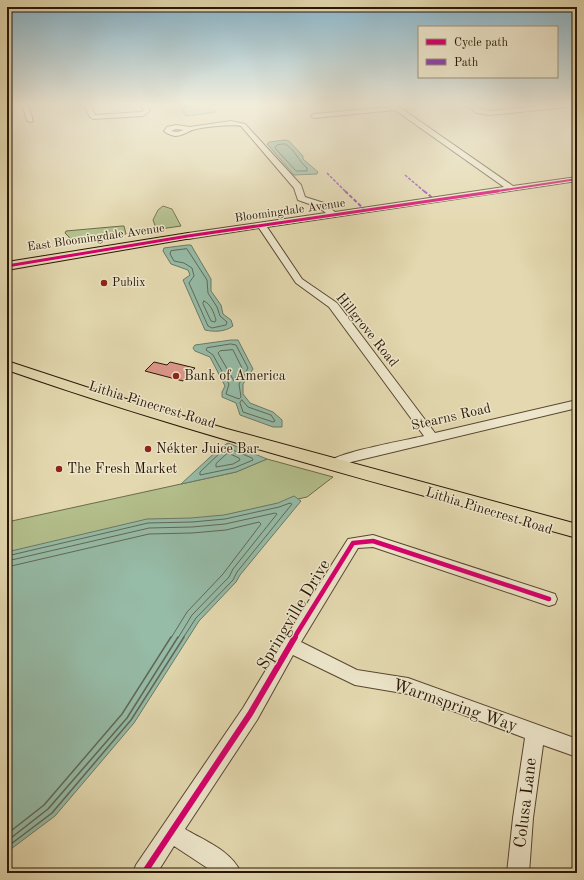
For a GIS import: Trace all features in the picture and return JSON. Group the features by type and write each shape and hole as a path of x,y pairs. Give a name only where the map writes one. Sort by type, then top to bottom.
{"main road":[{"name":"East Bloomingdale Avenue","path":"7,260 117,244 188,236"},
{"name":"Bloomingdale Avenue","path":"7,266 188,236"},
{"name":"Lithia Pinecrest Road","path":"7,357 85,386 255,437 297,453"},
{"name":"Lithia Pinecrest Road","path":"7,365 128,406 577,531"},
{"name":"Lithia Pinecrest Road","path":"402,483 577,538"}],"street":[{"path":"261,145 298,187 300,198 320,205 333,215"},
{"path":"449,145 512,189"},
{"name":"Bloomingdale Avenue","path":"188,236 577,179"},
{"name":"Hillgrove Road","path":"261,226 299,281 333,305 432,438"},
{"name":"Stearns Road","path":"334,464 347,458 577,404"},
{"name":"Springville Drive","path":"144,873 250,714 290,645 354,543 373,541 549,599"},
{"name":"Warmspring Way","path":"290,645 355,677 408,686 577,748"},
{"name":"Colusa Lane","path":"518,873 522,818 535,733"},
{"path":"172,833 220,862 230,873"}],"shaded area":[{"path":"163,206 172,209 181,226 160,229 156,228 153,220 158,210"},
{"path":"124,226 126,234 70,242 69,237 65,233 66,231"},
{"path":"267,459 333,477 307,497 222,516 7,556 7,522 236,472"}],"water":[{"path":"268,145 293,145 303,156 303,159 318,172 317,174 294,175"},
{"path":"191,245 211,279 211,291 221,305 223,314 231,320 233,326 230,328 219,331 205,330 183,280 190,275 188,270 171,264 163,251 164,248"},
{"path":"238,340 253,369 243,384 243,394 250,403 273,412 282,420 282,427 273,427 240,415 236,403 222,397 222,392 225,386 210,357 195,351 193,348 195,345"},
{"path":"228,443 267,459 236,472 181,484 221,447"},
{"path":"294,496 301,501 240,575 236,582 199,621 134,723 55,816 7,852 7,552 147,519 191,518 224,515 278,503"}],"building":[{"name":"Bank of America","path":"154,362 167,365 170,362 195,368 183,381 145,371"}],"marked path":[{"path":"327,173 365,210"},
{"path":"405,175 435,200"}],"cycle path":[{"path":"7,266 188,236 577,179"},
{"path":"144,873 250,714 290,645 353,543 373,541 549,599"}],"place":[{"name":"Publix","path":"104,283"},
{"name":"Bank of America","path":"176,376"},
{"name":"Nékter Juice Bar","path":"148,449"},
{"name":"The Fresh Market","path":"59,469"}]}
